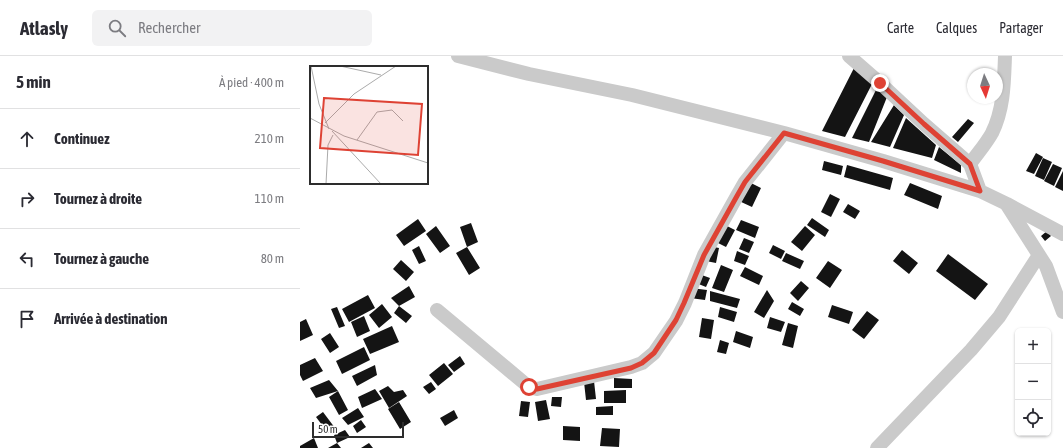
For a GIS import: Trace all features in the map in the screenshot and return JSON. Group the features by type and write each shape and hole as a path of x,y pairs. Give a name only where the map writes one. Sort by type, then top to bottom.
{"street":[{"path":"458,56 529,74 632,95 784,133 883,161 980,191 1063,234"},
{"path":"849,56 970,164 980,191"},
{"path":"970,164 992,133 1000,111 1005,56"},
{"path":"437,310 529,387 537,389 631,368 642,363 654,353 676,320 704,255 745,182 784,133"},
{"path":"1007,204 1046,266 1063,312"},
{"path":"877,448 972,350 999,317 1039,255"}],"building":[{"path":"854,68 872,84 845,137 822,131"},
{"path":"877,88 887,97 869,142 852,138"},
{"path":"894,105 904,115 890,147 871,142"},
{"path":"906,118 936,145 932,158 893,148"},
{"path":"968,119 974,123 958,142 952,137"},
{"path":"939,147 961,165 961,173 934,160"},
{"path":"1036,153 1043,157 1034,174 1026,171"},
{"path":"1043,158 1052,162 1044,180 1035,176"},
{"path":"824,161 843,166 841,175 822,170"},
{"path":"1053,164 1062,168 1054,186 1044,181"},
{"path":"847,165 893,178 890,190 844,177"},
{"path":"1063,171 1063,191 1055,187"},
{"path":"749,182 761,188 752,207 739,201"},
{"path":"910,183 942,196 938,209 904,195"},
{"path":"830,194 840,199 831,217 821,212"},
{"path":"848,204 860,211 855,219 843,212"},
{"path":"812,218 829,230 825,237 807,225"},
{"path":"418,219 426,231 404,246 396,235"},
{"path":"741,220 759,227 755,238 736,230"},
{"path":"471,223 478,242 467,247 460,227"},
{"path":"723,224 735,230 726,247 714,241"},
{"path":"436,226 450,246 440,253 426,234"},
{"path":"805,226 815,235 802,251 791,242"},
{"path":"1047,231 1051,236 1045,241 1041,236"},
{"path":"744,238 754,242 749,253 739,249"},
{"path":"773,245 785,251 781,259 769,253"},
{"path":"419,246 426,261 419,264 412,250"},
{"path":"709,246 719,248 716,263 706,261"},
{"path":"467,247 480,268 469,275 456,253"},
{"path":"902,250 918,263 909,274 893,261"},
{"path":"737,251 749,256 745,265 734,261"},
{"path":"786,253 804,261 800,269 782,261"},
{"path":"948,254 988,284 975,300 936,271"},
{"path":"401,260 414,272 406,281 393,269"},
{"path":"828,261 842,270 830,288 816,278"},
{"path":"721,265 733,270 724,292 712,288"},
{"path":"745,267 763,276 759,285 740,276"},
{"path":"699,274 710,278 706,287 696,283"},
{"path":"801,281 809,288 798,301 790,293"},
{"path":"409,286 415,297 399,306 391,298"},
{"path":"691,288 707,290 705,300 690,298"},
{"path":"767,290 774,301 764,318 754,312"},
{"path":"710,291 740,299 737,308 710,301"},
{"path":"368,295 375,308 349,322 342,309"},
{"path":"792,302 804,309 800,316 788,309"},
{"path":"382,304 392,317 379,328 369,315"},
{"path":"832,305 853,312 849,324 828,317"},
{"path":"399,306 412,316 406,323 394,313"},
{"path":"337,307 345,326 339,328 331,309"},
{"path":"720,307 737,312 734,322 718,317"},
{"path":"867,311 879,320 864,339 852,330"},
{"path":"364,316 370,331 357,337 351,322"},
{"path":"770,317 785,322 781,332 767,328"},
{"path":"702,318 714,320 711,339 699,337"},
{"path":"306,319 313,335 300,341 300,322"},
{"path":"788,323 798,326 793,348 782,345"},
{"path":"392,326 399,342 370,354 363,339"},
{"path":"736,331 753,337 750,348 733,342"},
{"path":"330,333 339,347 330,353 321,339"},
{"path":"720,340 729,343 726,354 717,352"},
{"path":"364,347 370,360 342,374 336,361"},
{"path":"460,356 465,364 454,372 448,365"},
{"path":"315,358 323,371 303,381 300,375 300,365"},
{"path":"444,363 453,374 438,386 429,375"},
{"path":"375,365 377,375 357,386 352,376"},
{"path":"614,378 632,379 632,388 614,388"},
{"path":"329,380 338,391 316,398 310,388"},
{"path":"594,381 596,399 586,400 584,382"},
{"path":"431,382 436,389 429,394 423,387"},
{"path":"388,386 394,392 403,390 407,396 389,408 379,391"},
{"path":"375,389 382,399 362,408 358,397"},
{"path":"626,390 626,403 604,403 604,391"},
{"path":"338,391 348,410 339,415 329,397"},
{"path":"552,397 562,397 561,407 551,406"},
{"path":"546,400 550,419 538,421 535,402"},
{"path":"521,401 530,402 528,417 519,416"},
{"path":"399,402 411,422 400,429 388,409"},
{"path":"613,406 613,415 596,415 596,407"},
{"path":"358,408 364,417 348,425 342,418"},
{"path":"454,410 458,418 445,426 440,418"},
{"path":"323,412 335,428 328,433 316,417"},
{"path":"361,420 366,427 357,433 353,426"},
{"path":"563,426 580,427 580,441 563,440"},
{"path":"602,428 620,429 619,447 600,446"},
{"path":"345,430 350,437 337,443 334,435"},
{"path":"314,438 318,448 300,448 300,446"},
{"path":"337,443 341,448 328,448"},
{"path":"369,443 373,448 361,448"}],"route":[{"path":"529,387 537,389 631,368 642,363 654,353 676,320 704,255 745,182 784,133 883,161 980,191 970,164 880,83"}]}
